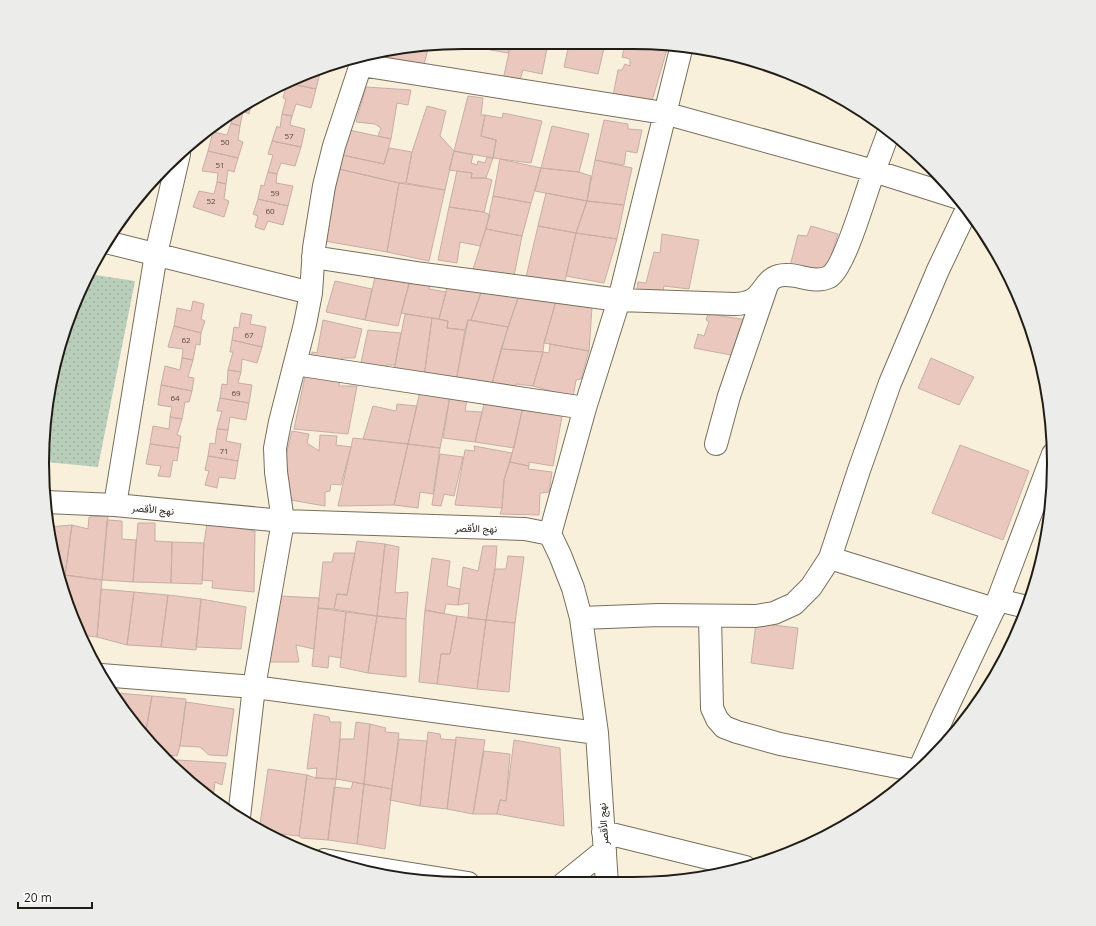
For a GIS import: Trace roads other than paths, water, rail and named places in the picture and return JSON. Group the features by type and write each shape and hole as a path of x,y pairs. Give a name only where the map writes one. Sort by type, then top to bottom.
{"street":[{"path":"550,534 585,408 619,300 664,113 680,52"},
{"path":"366,61 664,113 874,171 947,193"},
{"path":"240,811 254,688 283,521 276,472 276,448 280,422 305,324 311,293 313,257 324,186 334,146 361,62"},
{"path":"313,257 418,273 619,300 744,303 755,298 768,282 776,276 787,274 812,279 820,279 830,276 836,269 846,249 887,137"},
{"path":"115,505 156,254 177,164"},
{"path":"581,618 659,615 756,616 774,613 794,604 811,587 830,558 859,470 890,384 938,270 964,215"},
{"path":"112,243 311,293"},
{"path":"716,444 729,396 768,282"},
{"path":"295,364 585,408"},
{"path":"925,757 996,604 1047,471"},
{"name":"نهج الأقصر","path":"51,502 115,505 283,521 525,529 550,534 573,588 581,618 597,733 607,877"},
{"path":"830,558 996,604 1021,606"},
{"path":"710,616 712,708 717,719 724,727 780,744 911,769"},
{"path":"108,676 254,688 597,733"},
{"path":"570,877 604,841 733,865"}]}
